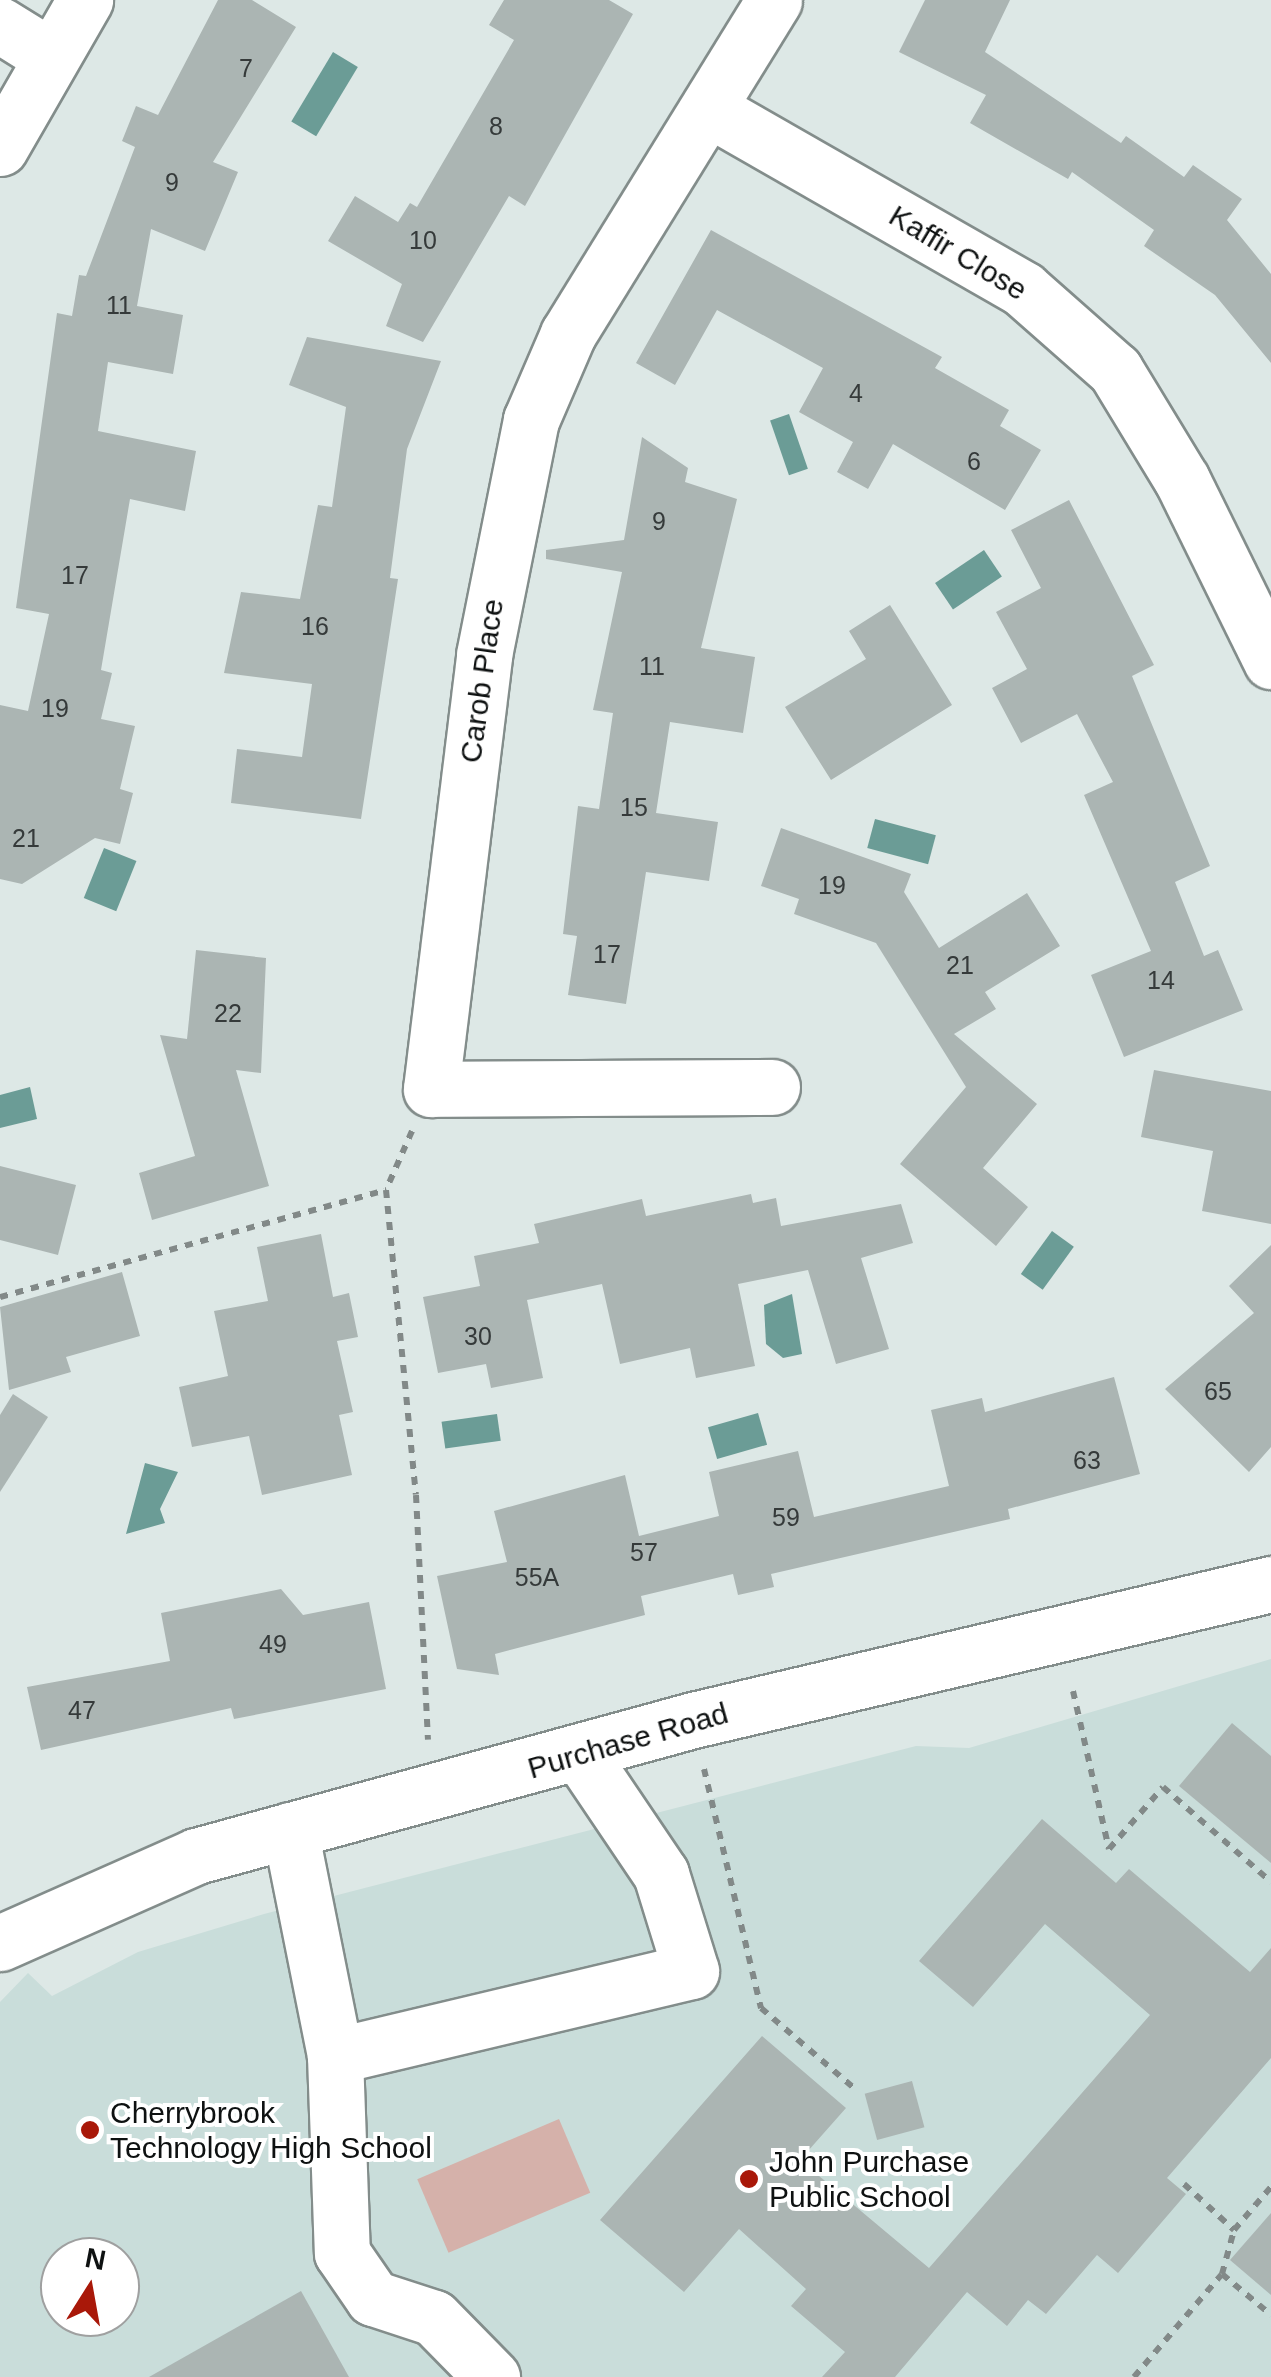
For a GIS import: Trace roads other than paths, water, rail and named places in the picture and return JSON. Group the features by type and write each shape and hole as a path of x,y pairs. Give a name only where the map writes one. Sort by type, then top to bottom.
{"street":[{"path":"0,148 85,0"},
{"name":"Carob Place","path":"772,1086 431,1089 484,656 531,420 568,334 774,0"},
{"path":"0,26 50,56"},
{"name":"Kaffir Close","path":"709,109 1023,288 1114,370 1182,480 1271,661"},
{"name":"Purchase Road","path":"0,1943 96,1894 290,1830 580,1754 1271,1584"},
{"path":"334,2056 691,1972 661,1874 580,1754"},
{"path":"290,1830 334,2056 342,2253 373,2298 434,2318 492,2377"}],"water":[{"path":"333,52 358,67 316,136 291,121"},
{"path":"789,414 808,469 789,475 770,421"},
{"path":"984,550 1002,577 953,610 935,583"},
{"path":"875,819 936,835 928,864 867,848"},
{"path":"104,848 136,861 116,911 84,898"},
{"path":"30,1087 37,1119 0,1128 0,1095"},
{"path":"1052,1231 1074,1247 1043,1290 1021,1274"},
{"path":"792,1294 802,1354 783,1358 766,1344 764,1305"},
{"path":"758,1413 767,1445 717,1459 708,1427"},
{"path":"497,1414 501,1441 445,1449 442,1422"},
{"path":"145,1463 178,1472 160,1509 165,1523 126,1534"}],"place":[{"name":"Cherrybrook Technology High School","path":"90,2130"},
{"name":"John Purchase Public School","path":"749,2179"}]}
